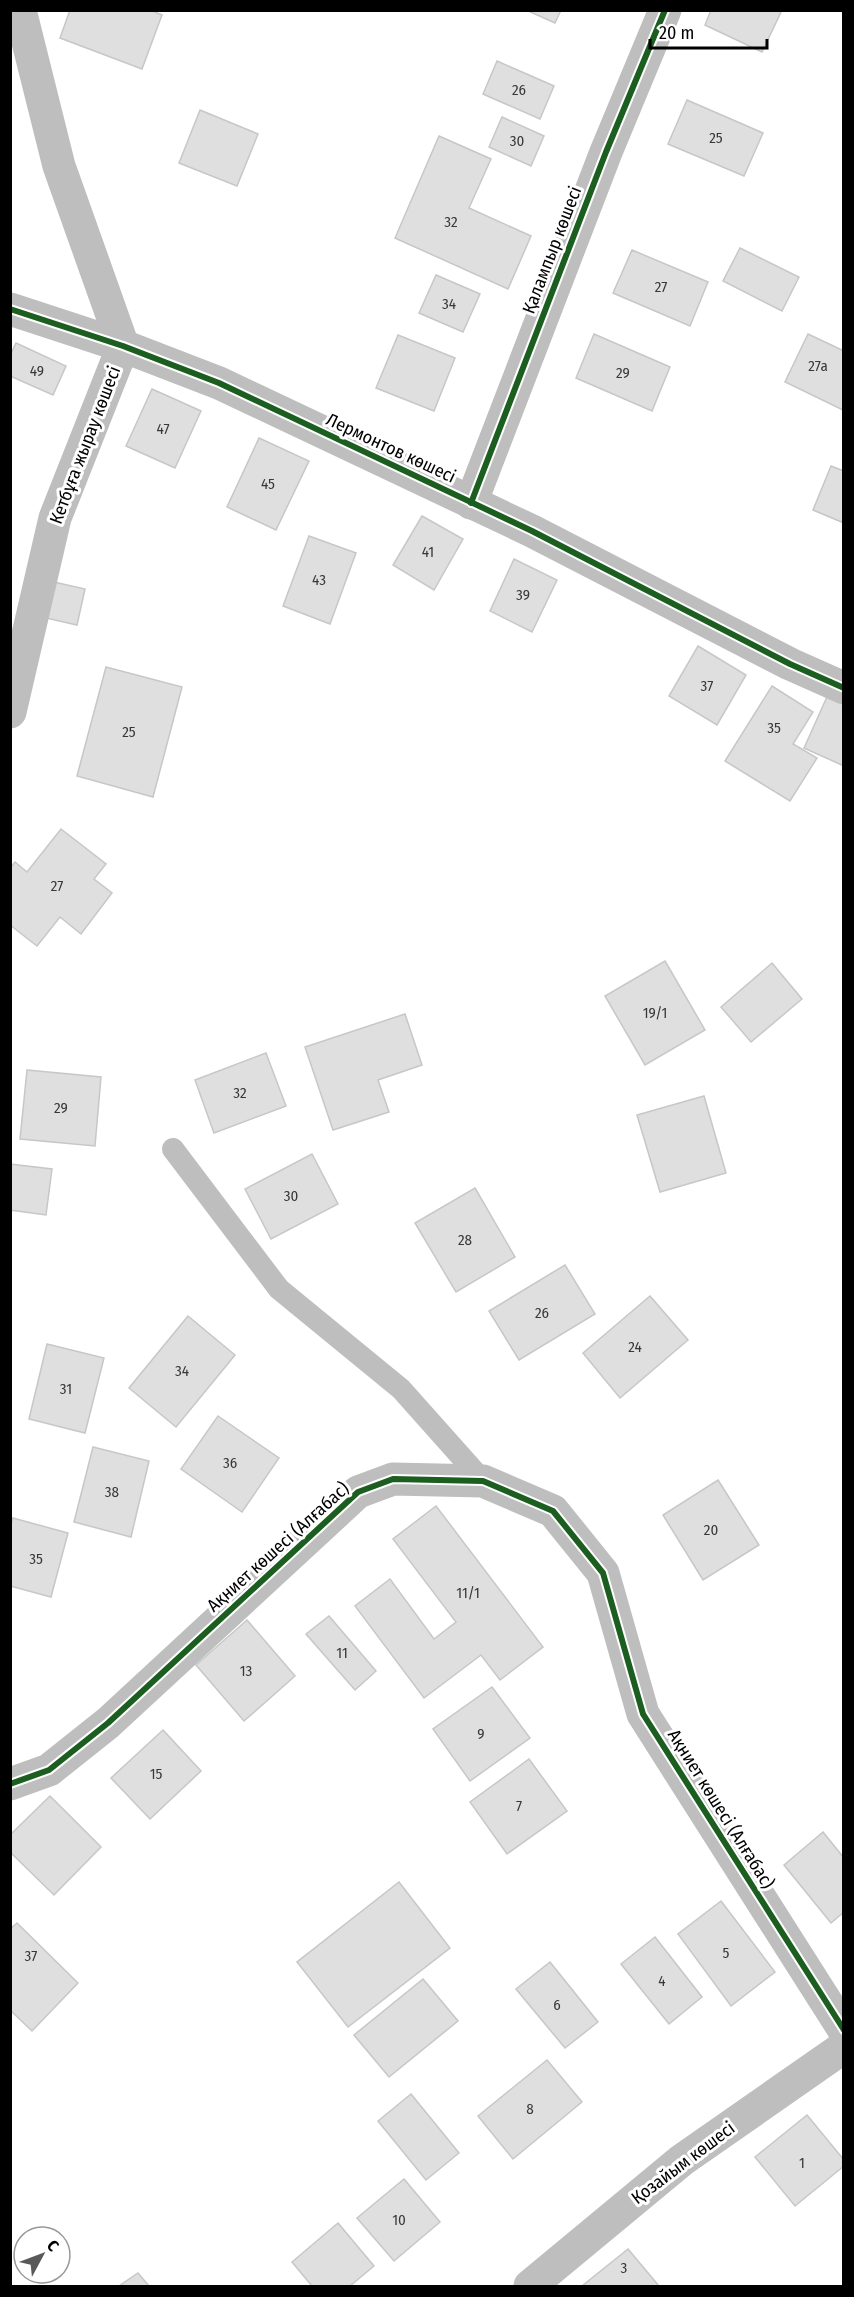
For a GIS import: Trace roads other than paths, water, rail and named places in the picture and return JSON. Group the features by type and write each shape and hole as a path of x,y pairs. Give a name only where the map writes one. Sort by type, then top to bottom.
{"street":[{"name":"Кетбұға жырау көшесі","path":"10,712 55,518 123,346 60,166 20,10"},
{"name":"Қалампыр көшесі","path":"471,503 606,152 665,10"},
{"name":"Лермонтов көшесі","path":"10,309 123,346 219,383 532,531 790,664 843,688"},
{"name":"Ақниет көшесі (Алғабас)","path":"10,1784 49,1770 108,1723 358,1492 393,1479 483,1481 553,1511 603,1573 643,1714 843,2030"},
{"name":"Қозайым көшесі","path":"530,2286 681,2160 843,2047"}],"lane":[{"path":"173,1149 279,1289 401,1389 483,1481"}]}
